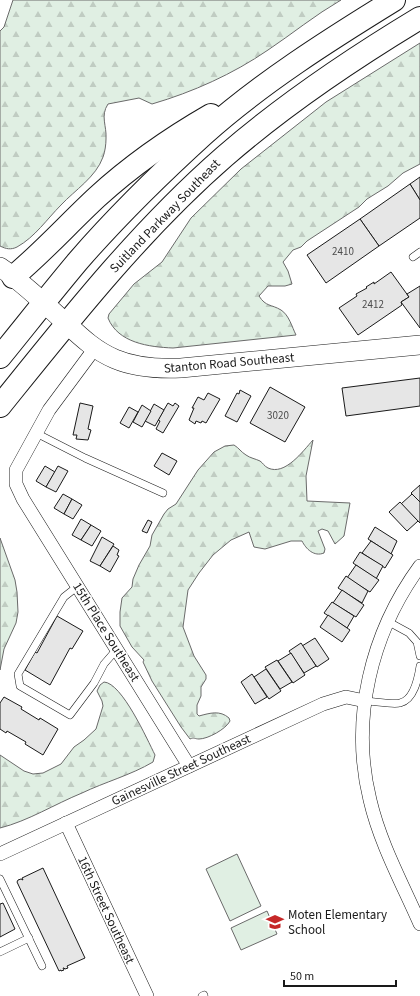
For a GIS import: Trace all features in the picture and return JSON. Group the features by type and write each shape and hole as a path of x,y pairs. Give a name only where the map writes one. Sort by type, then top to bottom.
{"highway":[{"path":"6,272 36,257 97,197 151,153 198,122 282,74 394,0"},
{"name":"Suitland Parkway Southeast","path":"0,406 66,324 136,244 178,200 225,156 331,75 420,18"},
{"path":"0,357 79,261 142,194 204,134 282,74"}],"street":[{"name":"Stanton Road Southeast","path":"6,272 95,348 116,359 147,368 210,366 420,345"},
{"name":"15th Place Southeast","path":"95,348 49,410 16,470 16,484 23,499 189,766"},
{"path":"420,566 405,588 387,621 372,661 365,701 363,751 369,799 387,852 420,924"},
{"name":"Gainesville Street Southeast","path":"0,854 330,702 346,698 365,701"},
{"name":"16th Street Southeast","path":"66,823 147,996"}],"lane":[{"path":"413,257 420,252"},
{"path":"36,433 85,458 162,493"},
{"path":"78,586 64,597 18,674 20,686 70,715 94,682 104,664 117,649"},
{"path":"387,621 409,633 417,642 420,656"},
{"path":"365,701 400,703 409,699 418,680 420,666"},
{"path":"0,879 42,966"},
{"path":"0,952 29,938"}],"green space":[{"path":"13,0 341,0 255,59 212,82 152,104 139,98 108,104 104,113 106,143 100,164 85,183 61,205 30,238 17,247 11,249 0,246 0,31 4,27"},
{"path":"420,43 420,164 403,173 388,186 367,199 359,207 307,241 301,247 293,250 283,262 288,271 292,284 285,286 268,286 259,296 266,304 284,312 296,335 173,348 145,345 135,342 119,333 108,318 109,314 134,284 162,262 191,218 241,169 326,102"},
{"path":"313,440 306,476 307,501 350,503 344,536 335,544 328,531 322,529 318,531 325,549 324,553 317,554 311,552 302,541 291,541 265,549 254,547 249,532 231,540 213,555 199,573 188,590 183,627 194,656 206,675 206,679 201,687 201,696 197,705 197,714 199,716 218,713 226,715 230,721 225,727 212,735 203,739 190,739 152,681 143,662 144,660 132,647 120,626 122,598 132,587 133,579 139,565 150,546 152,535 164,514 168,509 176,504 198,470 214,452 225,446 234,445 243,453 274,470 287,466 299,456"},
{"path":"0,538 15,580 18,612 16,623 4,649 0,670"},
{"path":"104,682 111,685 126,701 155,755 153,762 136,771 72,797 31,817 0,828 0,755 24,771 33,774 43,773 61,764 74,747 96,729 103,706 97,691 100,685"},
{"path":"237,854 261,906 230,921 206,869"},
{"path":"267,911 277,934 241,950 231,928"}],"building":[{"path":"420,177 420,200 410,184"},
{"path":"410,184 420,200 420,218 379,246 360,219"},
{"path":"360,219 379,246 326,283 307,255"},
{"path":"391,272 409,297 401,302 402,305 358,335 339,308 357,296 356,294 367,288 366,287 374,282 374,284"},
{"path":"420,286 420,328 401,302 409,297 407,294"},
{"path":"420,378 420,406 346,416 342,388"},
{"path":"270,387 305,407 285,442 250,423"},
{"path":"240,390 251,396 237,422 225,416"},
{"path":"208,393 220,399 206,423 196,421 195,424 189,420 194,408 192,408 198,397 204,400"},
{"path":"80,403 93,406 88,429 91,430 88,440 76,439 77,435 73,435"},
{"path":"168,403 173,406 175,403 179,406 163,433 156,429 160,421 158,420"},
{"path":"154,404 164,410 155,426 145,421"},
{"path":"142,405 151,411 142,427 133,422"},
{"path":"129,407 138,412 129,428 120,423"},
{"path":"162,453 177,461 169,475 154,466"},
{"path":"45,466 55,472 46,487 36,481"},
{"path":"58,466 68,471 56,492 46,487"},
{"path":"420,485 420,502 411,493"},
{"path":"63,494 72,499 64,514 54,508"},
{"path":"412,494 420,502 420,523 401,504"},
{"path":"72,499 82,505 73,519 64,514"},
{"path":"400,502 418,521 407,531 389,512"},
{"path":"81,519 91,525 81,540 72,535"},
{"path":"148,520 152,522 147,533 142,531"},
{"path":"91,525 101,531 92,546 81,540"},
{"path":"375,527 397,541 391,554 368,539"},
{"path":"102,537 114,544 100,566 90,561"},
{"path":"371,541 393,555 385,568 362,553"},
{"path":"113,546 119,550 117,555 119,556 110,572 100,566"},
{"path":"360,552 383,566 376,579 353,563"},
{"path":"356,565 379,580 370,592 347,578"},
{"path":"346,576 368,591 362,603 338,588"},
{"path":"342,590 364,605 356,617 333,603"},
{"path":"332,602 354,616 347,628 324,613"},
{"path":"328,615 350,630 342,642 320,627"},
{"path":"57,616 83,631 72,649 70,648 50,685 25,670 35,652 37,653"},
{"path":"315,638 329,659 317,667 302,646"},
{"path":"301,643 316,666 304,673 289,651"},
{"path":"291,653 305,675 293,683 278,661"},
{"path":"277,660 292,682 280,689 265,667"},
{"path":"266,669 281,691 269,699 254,677"},
{"path":"252,674 267,697 255,704 241,682"},
{"path":"4,697 22,707 21,709 39,720 40,718 58,729 43,755 25,744 26,742 7,731 6,733 0,729 0,703"},
{"path":"43,868 85,958 67,966 68,968 63,968 64,970 61,971 59,971 17,882 18,880 23,880 22,878"},
{"path":"3,903 15,929 0,937 0,904"}],"place":[{"name":"Moten Elementary School","path":"275,922"}]}
